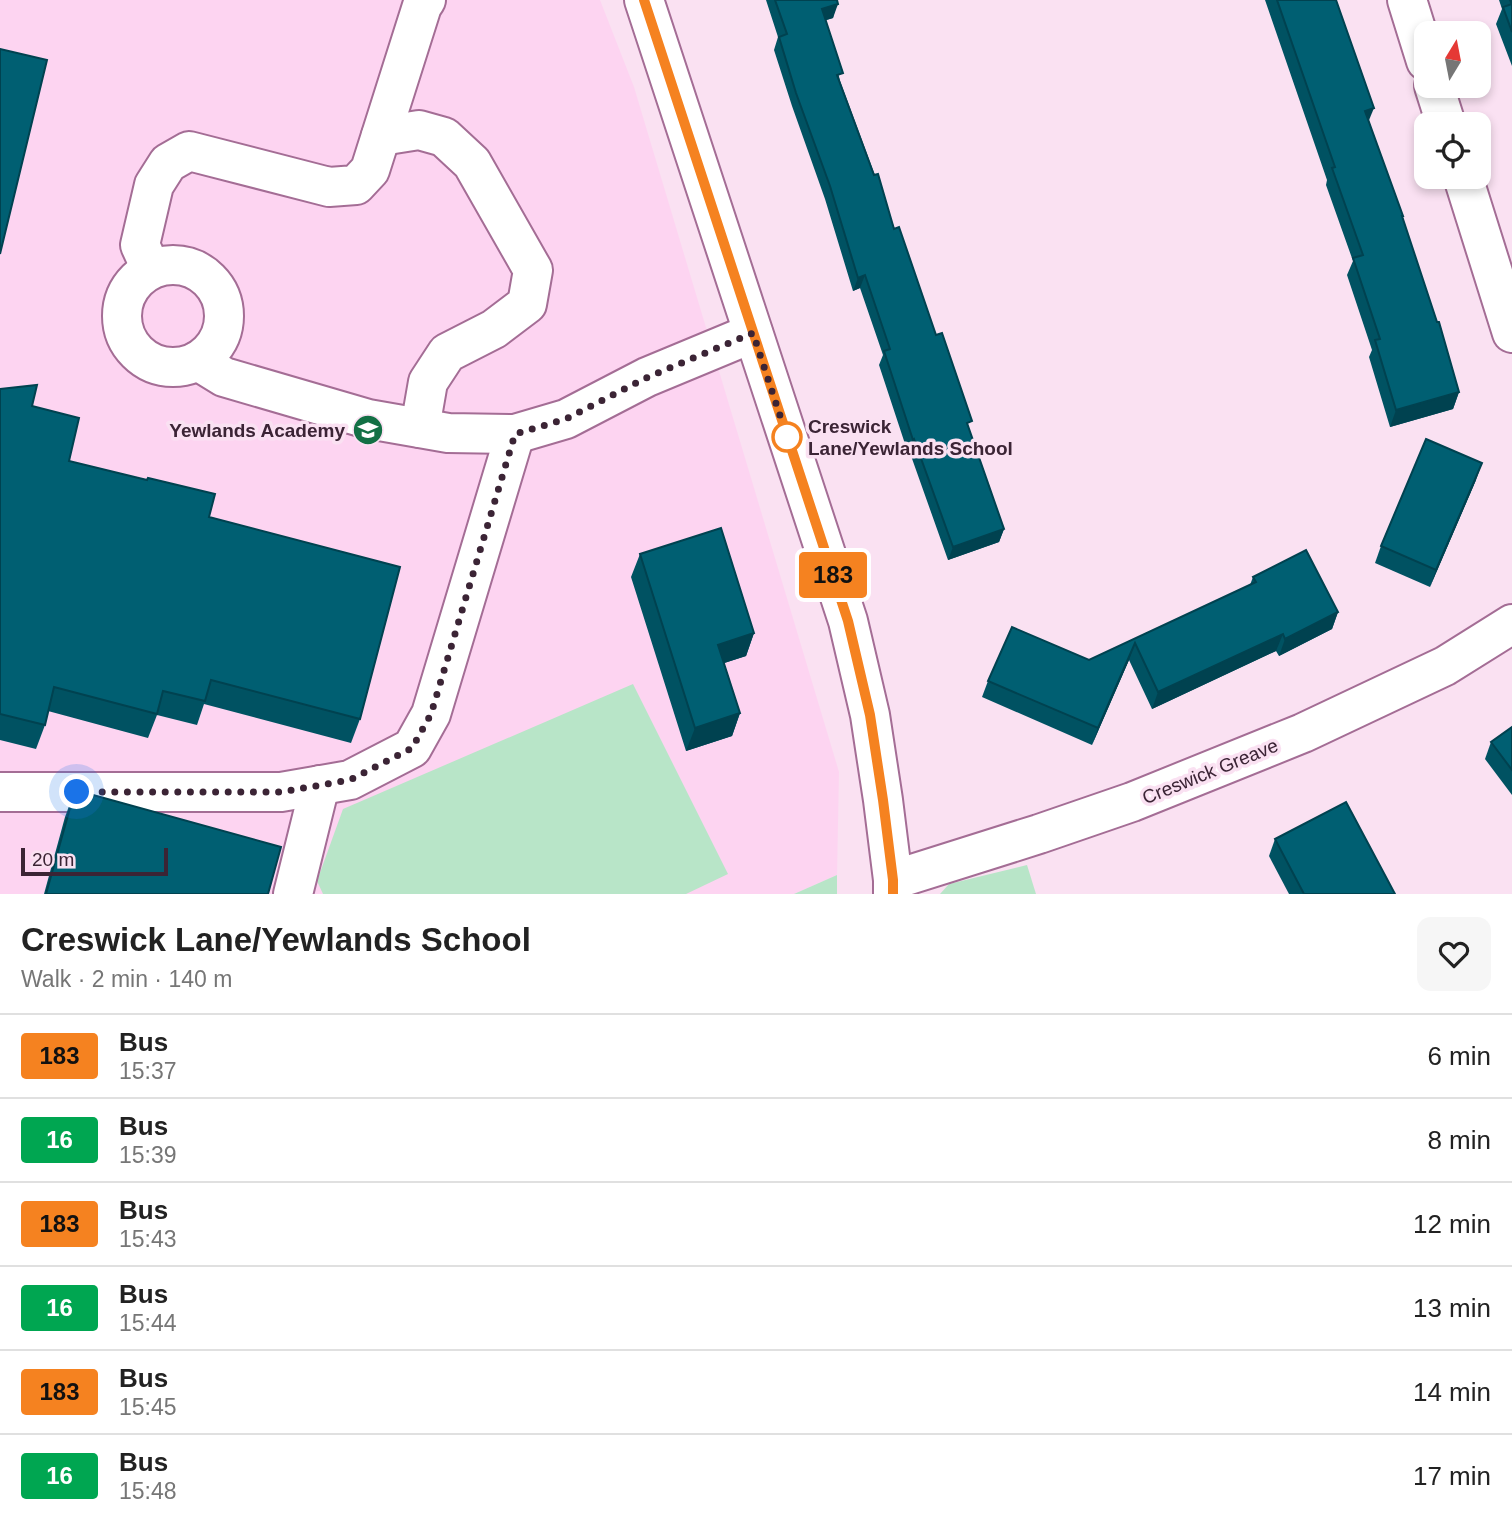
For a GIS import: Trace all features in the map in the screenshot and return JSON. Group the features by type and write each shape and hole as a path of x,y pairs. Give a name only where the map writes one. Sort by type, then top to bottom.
{"street":[{"path":"151,269 140,246 154,185 168,163 189,151 330,187 356,185 370,170 426,0"},
{"path":"644,0 848,621 870,715 893,887"},
{"path":"1407,0 1414,22"},
{"path":"380,136 419,130 444,137 472,163 533,270 527,304 494,329 447,353 428,382 420,428"},
{"path":"1467,189 1512,333"},
{"path":"168,265 187,266 204,274 219,291 225,308 225,324 219,342 198,361 181,368 156,365 140,356 125,336 122,318 125,296 135,280 151,269 168,265"},
{"path":"198,361 224,377 369,419 449,433 515,434 566,419 648,377 753,333"},
{"path":"0,792 281,792 350,780 412,748 431,714 515,434"},
{"name":"Creswick Greave","path":"893,887 1132,802 1303,733 1445,666 1512,624"},
{"path":"293,894 320,785"}],"shaded area":[{"name":"Yewlands Academy","path":"0,0 600,0 634,87 839,772 837,875 794,894 0,894"}],"green space":[{"path":"633,684 728,874 686,894 323,894 317,881 343,809"},
{"path":"1027,865 1036,894 940,894 949,884"},
{"path":"837,875 837,894 794,894"}],"building":[{"path":"775,0 837,0 838,4 822,9 843,73 837,75 874,175 878,174 894,229 899,227 936,335 942,333 972,421 967,423 1004,529 953,547 913,440 884,351 890,349 865,275 858,278 830,186 796,93 779,37 787,34"},
{"path":"1277,0 1336,0 1374,108 1365,111 1439,322 1459,392 1396,410 1375,340 1380,339 1353,258 1363,255"},
{"path":"1512,4 1512,32 1503,7"},
{"path":"0,49 47,60 0,254"},
{"path":"37,385 32,406 79,418 69,461 215,494 209,517 400,567 360,719 211,680 205,701 163,691 157,714 54,687 45,725 0,714 0,389"},
{"path":"1426,439 1482,463 1436,570 1381,546"},
{"path":"721,528 754,633 718,645 740,713 695,728 640,554"},
{"path":"1306,550 1338,612 1285,639 1283,634 1158,692 1135,643 1098,728 988,681 1012,627 1089,660 1256,582 1253,577"},
{"path":"1512,727 1512,770 1491,742"},
{"path":"75,790 281,847 268,894 46,894"},
{"path":"1346,802 1395,894 1304,894 1275,839"}],"bus line":[{"name":"183","path":"644,0 848,621 870,715 893,894"}],"place":[{"name":"Yewlands Academy","path":"368,430"},
{"name":"Creswick Lane/Yewlands School","path":"787,437"}],"route":[{"path":"77,792 281,792 350,780 412,748 431,714 515,434 566,419 648,377 753,333 787,437"}]}
